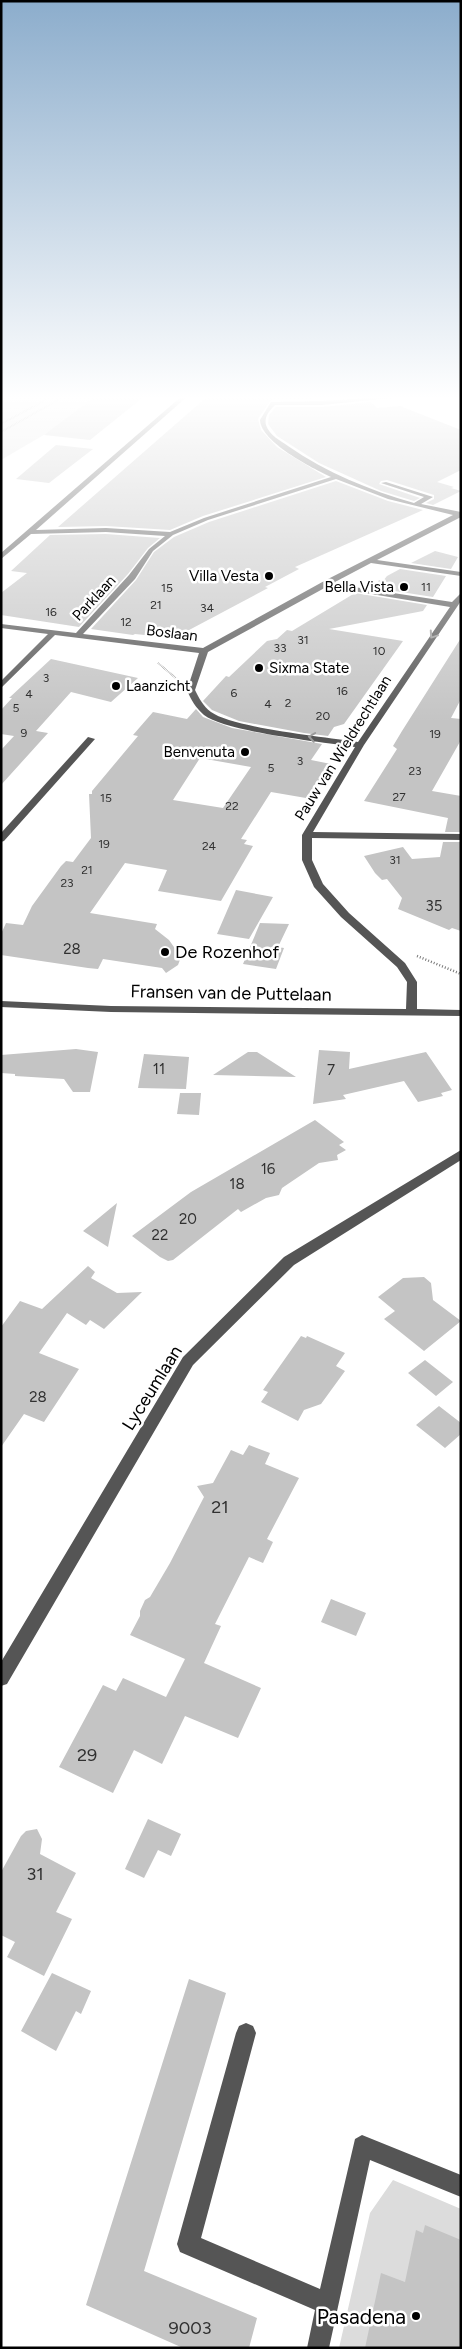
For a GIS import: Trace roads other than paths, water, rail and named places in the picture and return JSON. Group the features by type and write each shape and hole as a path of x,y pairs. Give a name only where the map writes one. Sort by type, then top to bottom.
{"street":[{"path":"1,557 61,505"},
{"name":"Parklaan","path":"77,636 132,577 151,550 171,534 206,519 251,505"},
{"path":"418,505 460,514"},
{"path":"204,651 329,582 460,514"},
{"name":"Parklaan","path":"30,532 106,530 171,534"},
{"path":"369,561 461,574"},
{"path":"329,582 354,589 454,605"},
{"name":"Pauw van Wieldrechtlaan","path":"411,1012 412,982 401,965 344,915 318,885 307,860 307,835 360,744 461,595"},
{"name":"Boslaan","path":"1,626 52,634 204,651 191,690 196,703 208,714 242,726 360,744"},
{"path":"1,686 52,634"},
{"path":"3,835 92,739"},
{"path":"307,835 461,837"},
{"name":"Fransen van de Puttelaan","path":"1,1004 112,1009 461,1013"},
{"name":"Lyceumlaan","path":"1,1678 188,1361 289,1261 461,1154"},
{"path":"246,2034 188,2244 328,2304"},
{"path":"318,2348 362,2146 461,2186"}],"place":[{"name":"Villa Vesta","path":"269,576"},
{"name":"Bella Vista","path":"404,587"},
{"name":"Sixma State","path":"259,668"},
{"name":"Laanzicht","path":"116,686"},
{"name":"Benvenuta","path":"245,752"},
{"name":"De Rozenhof","path":"165,952"},
{"name":"Pasadena","path":"416,2316"}]}
